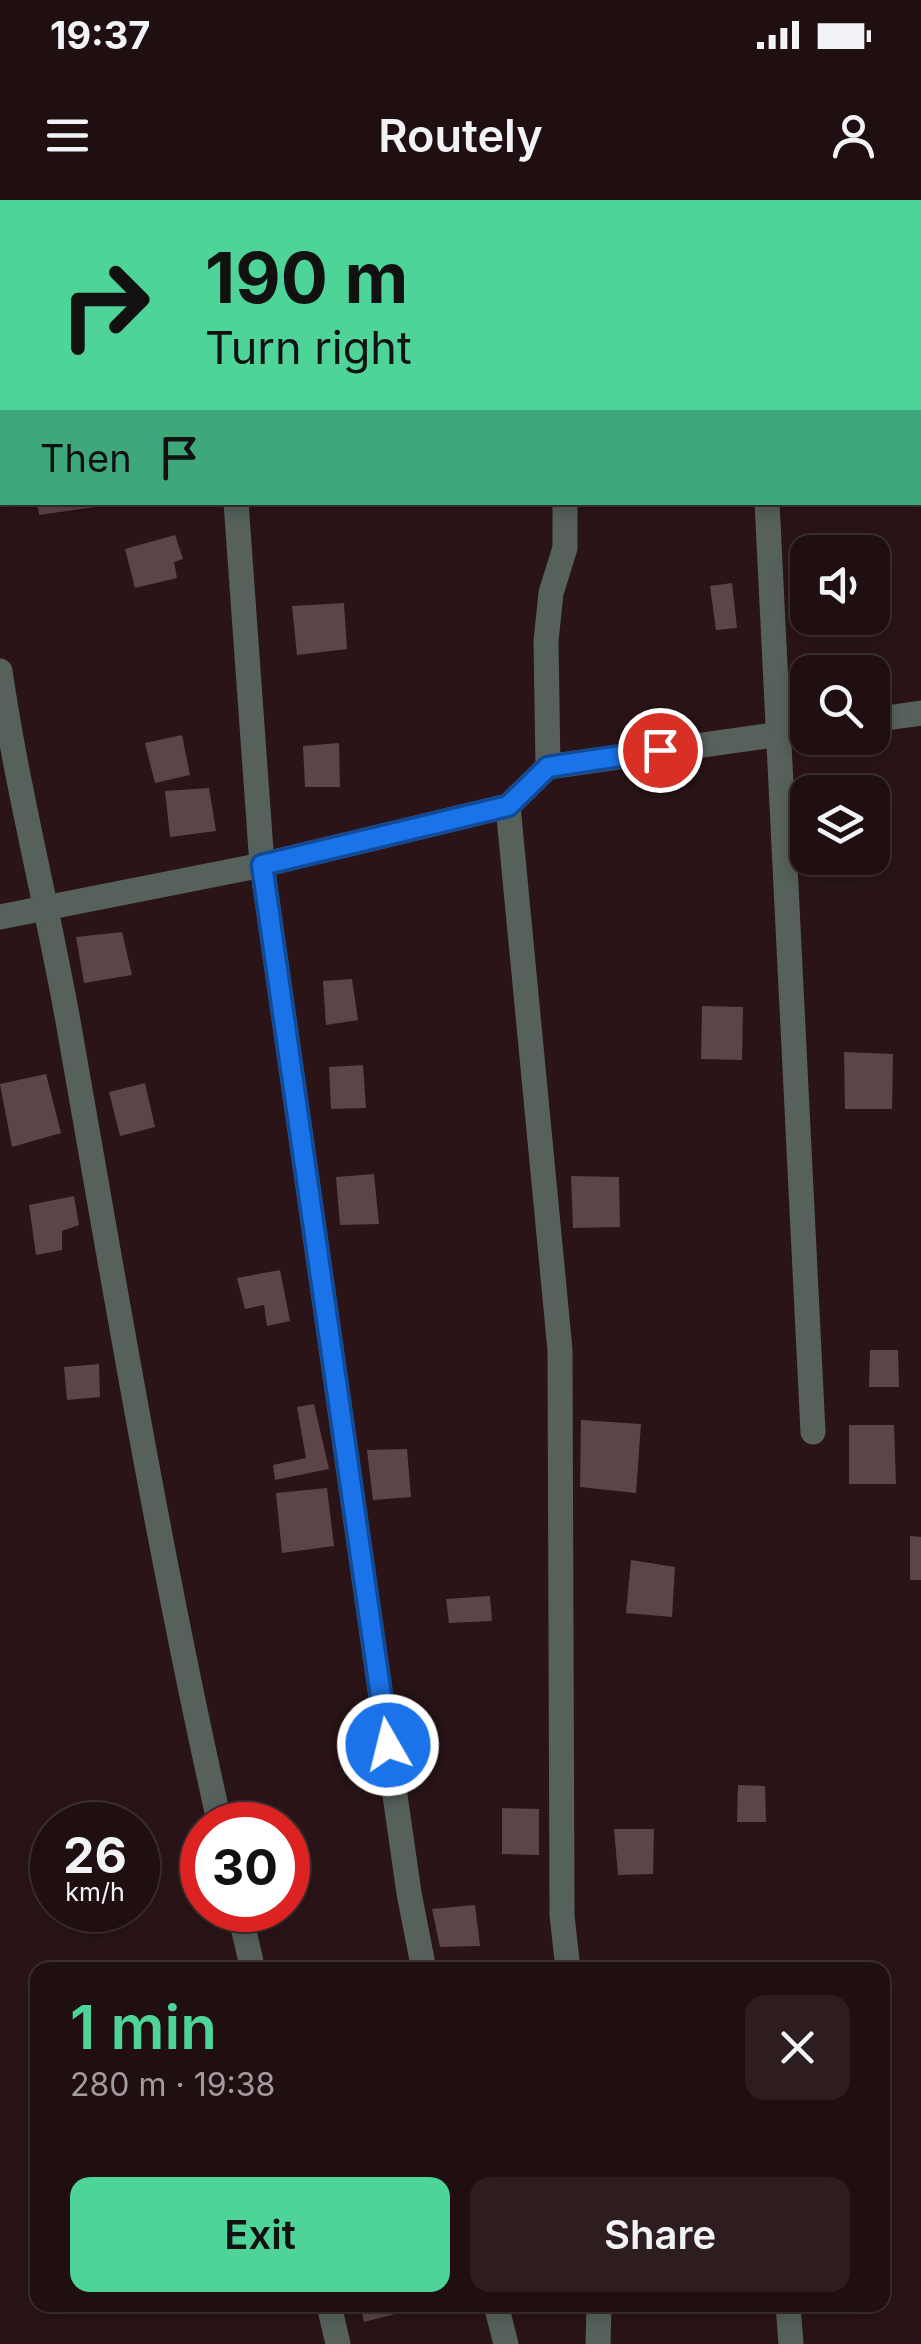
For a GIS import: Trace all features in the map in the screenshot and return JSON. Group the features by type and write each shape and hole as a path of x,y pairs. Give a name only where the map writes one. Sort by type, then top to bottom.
{"street":[{"path":"236,505 262,865 408,1893 422,1962"},
{"path":"548,767 546,641 551,593 565,548 565,505"},
{"path":"767,505 813,1432"},
{"path":"0,671 9,734 48,910 174,1625 215,1802"},
{"path":"890,717 921,713"},
{"path":"0,917 262,865 508,806 548,767 790,732"},
{"path":"508,806 560,1350 562,1914 567,1962"},
{"path":"245,1932 251,1962"},
{"path":"331,2312 338,2344"},
{"path":"498,2312 506,2344"},
{"path":"598,2344 599,2312"},
{"path":"789,2312 791,2344"}],"building":[{"path":"37,505 102,505 102,506 39,515"},
{"path":"175,535 183,559 174,562 177,578 135,588 125,549"},
{"path":"732,583 737,628 716,630 710,586"},
{"path":"344,603 347,649 297,655 292,606"},
{"path":"182,735 190,775 155,783 145,743"},
{"path":"339,743 340,787 305,787 303,746"},
{"path":"209,788 216,831 170,837 165,791"},
{"path":"122,932 132,975 84,983 76,937"},
{"path":"352,979 358,1020 326,1025 323,981"},
{"path":"702,1006 743,1007 742,1060 701,1059"},
{"path":"844,1052 893,1054 892,1109 845,1109"},
{"path":"363,1065 366,1108 331,1109 329,1067"},
{"path":"46,1074 61,1133 12,1147 0,1084"},
{"path":"145,1083 155,1127 120,1136 109,1092"},
{"path":"374,1174 379,1224 340,1225 336,1177"},
{"path":"571,1176 619,1177 620,1227 573,1228"},
{"path":"74,1196 79,1225 62,1231 62,1250 36,1255 29,1205"},
{"path":"280,1270 290,1321 267,1326 264,1305 245,1309 237,1278"},
{"path":"870,1350 898,1350 899,1387 869,1387"},
{"path":"99,1364 100,1397 67,1400 64,1367"},
{"path":"314,1404 329,1469 275,1480 273,1465 306,1458 297,1407"},
{"path":"581,1420 641,1424 636,1493 580,1487"},
{"path":"849,1425 894,1425 896,1484 849,1484"},
{"path":"407,1449 411,1497 373,1500 367,1450"},
{"path":"327,1488 334,1546 282,1553 276,1493"},
{"path":"910,1536 921,1537 921,1580 910,1580"},
{"path":"631,1560 675,1567 672,1617 626,1613"},
{"path":"490,1596 492,1621 449,1623 446,1599"},
{"path":"738,1785 765,1786 766,1822 737,1822"},
{"path":"502,1808 539,1809 539,1855 502,1854"},
{"path":"614,1829 654,1829 653,1874 618,1875"},
{"path":"475,1905 480,1946 440,1947 432,1909"},
{"path":"362,2312 402,2312 364,2322"}],"route":[{"path":"388,1745 262,865 508,806 548,767 660,750"}]}
